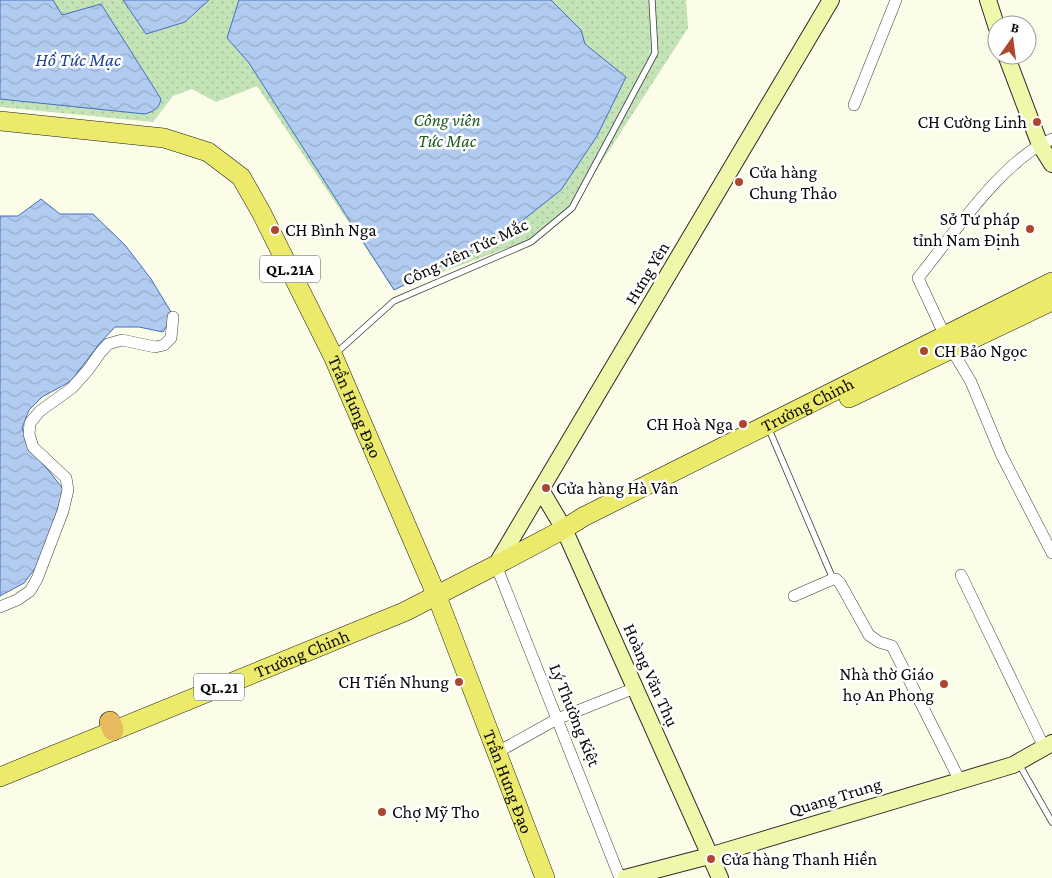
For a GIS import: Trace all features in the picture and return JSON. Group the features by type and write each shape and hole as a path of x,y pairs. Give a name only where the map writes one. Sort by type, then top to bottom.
{"main road":[{"name":"Trần Hưng Đạo","path":"0,122 164,138 208,152 241,177 261,212 333,356 436,594 545,878"},
{"name":"Trường Chinh","path":"718,454 771,434 949,343 1052,282"},
{"name":"Trường Chinh","path":"0,777 111,726 402,602 436,594 564,530 583,517 949,343 1052,301"},
{"name":"Trường Chinh","path":"0,768 111,726"}],"street":[{"name":"Hưng Yên","path":"496,565 831,0"},
{"path":"854,105 896,0"},
{"path":"988,0 993,15"},
{"path":"1011,65 1046,142 1052,164"},
{"path":"1046,142 996,180 918,278 949,343 971,382 1001,454 1052,553"},
{"path":"0,607 30,591 37,579 63,511 68,490 66,478 33,447 29,434 30,423 40,411 72,388 108,344 122,340 155,347 164,345 170,338 173,317"},
{"name":"Hoàng Văn Thụ","path":"541,490 564,530 720,878"},
{"name":"Lý Thường Kiệt","path":"496,565 620,878"},
{"path":"962,575 1048,745"},
{"path":"794,596 836,579 840,583 869,635 879,642 892,646 960,781"},
{"path":"496,753 557,719 635,688"},
{"name":"Quang Trung","path":"625,878 709,856 960,781 1018,762 1048,745"}],"lane":[{"name":"Công viên Tức Mắc","path":"333,356 394,301 531,242 572,208 655,53 652,0"},
{"path":"771,434 833,580"},
{"path":"1018,762 1052,822"}],"green space":[{"name":"Công viên Tức Mạc","path":"0,0 686,0 688,28 572,208 537,237 394,290 257,86 216,102 192,89 173,96 153,122 0,107"}],"water":[{"name":"Hồ Tức Mạc","path":"0,0 53,0 62,15 101,4 161,99 159,105 153,111 145,114 0,99"},
{"name":"Hồ Tức Mạc","path":"123,0 209,0 185,22 146,34"},
{"name":"Công viên Tức Mạc","path":"239,0 551,0 581,30 585,44 626,77 597,136 561,190 509,231 394,290 249,63 227,38"},
{"path":"41,199 60,214 93,214 125,245 151,279 171,312 163,332 139,327 115,327 100,343 71,381 42,397 29,410 22,428 29,449 64,490 40,562 24,583 0,596 0,216 18,216"}],"place":[{"name":"CH Cường Linh","path":"1037,122"},
{"name":"Cửa hàng Chung Thảo","path":"739,182"},
{"name":"Sở Tư pháp tỉnh Nam Định","path":"1030,229"},
{"name":"CH Bình Nga","path":"275,230"},
{"name":"CH Bảo Ngọc","path":"924,351"},
{"name":"CH Hoà Nga","path":"743,424"},
{"name":"Cửa hàng Hà Vân","path":"546,488"},
{"name":"CH Tiến Nhung","path":"459,682"},
{"name":"Nhà thờ Giáo họ An Phong","path":"944,684"},
{"name":"Chợ Mỹ Tho","path":"382,812"},
{"name":"Cửa hàng Thanh Hiền","path":"711,859"}]}
